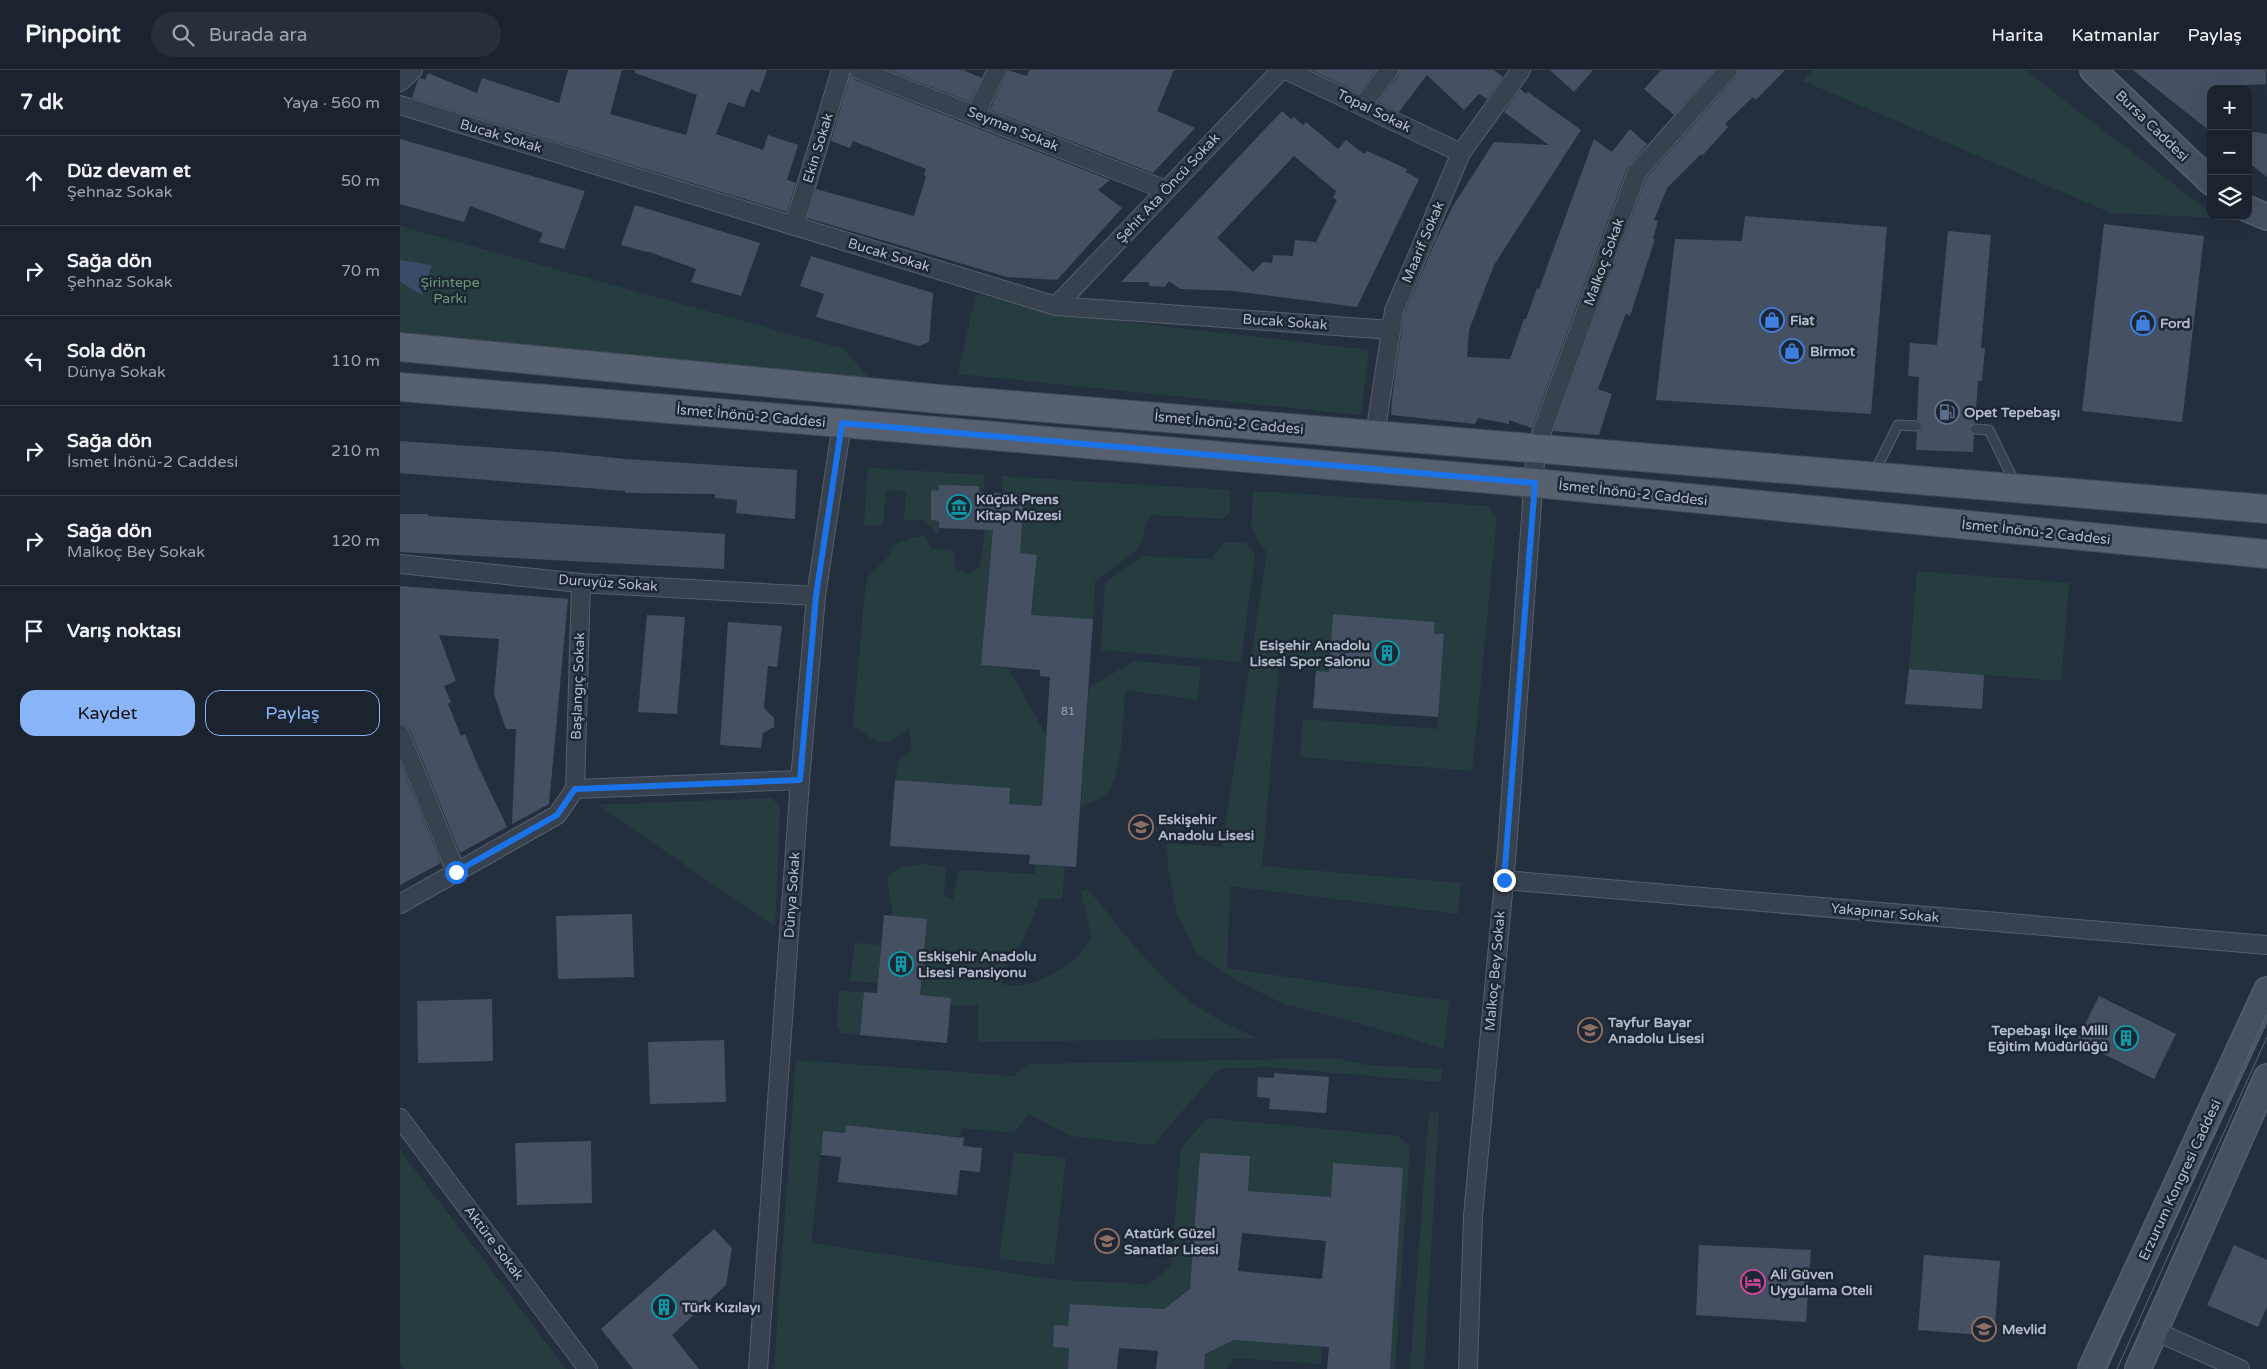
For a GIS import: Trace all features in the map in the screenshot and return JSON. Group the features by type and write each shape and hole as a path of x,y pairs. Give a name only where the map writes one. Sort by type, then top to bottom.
{"main road":[{"name":"Bursa Caddesi","path":"2093,70 2207,178"},
{"path":"2252,211 2267,217"},
{"name":"İsmet İnönü-2 Caddesi","path":"400,347 938,399 2267,509"},
{"name":"İsmet İnönü-2 Caddesi","path":"400,387 1535,483 2267,554"},
{"name":"Erzurum Kongresi Caddesi","path":"2091,1369 2267,990"},
{"path":"2138,1369 2267,1077"}],"street":[{"path":"400,82 413,70"},
{"name":"Ekin Sokak","path":"794,226 841,70"},
{"name":"Seyman Sokak","path":"859,70 976,114 1166,190"},
{"path":"976,114 998,70"},
{"name":"Şehit Ata Öncü Sokak","path":"1056,306 1280,70"},
{"name":"Topal Sokak","path":"1286,70 1461,153"},
{"path":"1363,106 1389,70"},
{"name":"Maarif Sokak","path":"1375,435 1394,311 1461,153 1521,70"},
{"name":"Malkoç Sokak","path":"1535,483 1536,448 1637,172 1728,70"},
{"name":"Bucak Sokak","path":"400,105 1056,306 1391,330"},
{"name":"Dünya Sokak","path":"758,1369 800,780 816,596 842,423"},
{"name":"Malkoç Bey Sokak","path":"1468,1369 1473,1216 1504,880 1535,483"},
{"name":"Duruyüz Sokak","path":"400,564 581,583 816,596"},
{"name":"Başlangıç Sokak","path":"575,789 581,583"},
{"path":"400,734 456,872"},
{"path":"400,904 557,815 575,789 800,780"},
{"name":"Yakapınar Sokak","path":"1504,880 2267,945"},
{"name":"Aktüre Sokak","path":"400,1118 588,1369"},
{"path":"2155,1331 2240,1369"}],"lane":[{"path":"1872,476 1898,425 1917,426"},
{"path":"1975,429 1989,430 2017,488"}],"green space":[{"path":"1813,70 2025,70 2207,210 2207,217 2111,213 1803,81"},
{"name":"Şirintepe Parkı","path":"400,226 844,349 869,378 400,334"},
{"path":"976,294 1118,321 1369,350 1361,415 958,374"},
{"path":"868,468 985,475 984,487 979,494 979,486 939,485 939,491 932,491 931,520 939,521 939,536 925,520 904,520 906,492 886,490 883,526 864,525"},
{"path":"1001,476 1230,490 1230,513 1223,519 1150,515 1138,549 1095,581 1093,619 1059,617 1031,625 1037,555 991,551 981,665 1008,668 1046,735 1042,806 1009,804 1009,788 895,780 899,761 912,749 909,728 893,740 877,742 853,726 865,590 868,577 890,555 893,545 925,535 932,549 953,550 956,570 971,574 980,567 985,529 1022,527 1024,495 1003,494"},
{"path":"1253,491 1488,506 1497,517 1472,771 1300,757 1303,719 1437,729 1444,635 1434,634 1435,622 1333,614 1329,672 1279,666 1262,866 1461,883 1458,914 1230,886 1227,968 1449,1001 1444,1049 1372,1027 1284,1004 1230,977 1197,953 1177,913 1168,868 1167,843 1222,847 1267,553 1251,528"},
{"path":"1223,542 1246,542 1255,554 1241,662 1101,650 1105,583 1143,556 1212,559"},
{"path":"1917,571 2069,583 2061,681 1909,669"},
{"path":"1135,661 1201,667 1197,700 1125,690 1122,741 1114,780 1110,789 1104,795 1093,802 1081,806 1089,687"},
{"path":"772,798 780,808 775,927 598,805"},
{"path":"922,864 946,867 944,895 953,900 959,870 1035,874 1035,865 1065,867 1062,899 1040,899 1023,942 1007,962 1001,983 1018,986 1038,981 1058,971 1081,953 1092,939 1081,891 1088,889 1141,954 1171,985 1210,1015 1258,1038 978,1042 978,1005 950,1006 951,998 920,995 927,919 893,916 888,875 899,868"},
{"path":"855,943 881,945 878,983 850,981"},
{"path":"839,991 864,992 860,1035 841,1033 837,1024"},
{"path":"1335,1058 1366,1065 1442,1069 1441,1082 1267,1067 1219,1069 1153,1145 1070,1136 1029,1114 1014,1133 962,1128 959,1137 847,1125 845,1133 823,1131 811,1243 1058,1280 1148,1284 1171,1266 1181,1147 1208,1118 1398,1136 1410,1146 1395,1369 1390,1369 1403,1168 1333,1163 1331,1197 1248,1191 1250,1156 1200,1153 1190,1289 1164,1309 1070,1304 1068,1326 1054,1325 1053,1347 1069,1348 1068,1369 774,1369 796,1060 1013,1076 1030,1064"},
{"path":"1429,1112 1439,1113 1424,1369 1410,1369"},
{"path":"400,1150 566,1369 405,1369 400,1363"},
{"path":"1014,1152 1066,1158 1054,1265 999,1259"},
{"path":"1234,1340 1321,1346 1322,1364 1234,1358 1226,1369 1204,1369 1205,1354"}],"water":[{"path":"400,260 432,265 422,295 400,282"}],"building":[{"path":"568,70 622,70 610,114 686,135 697,95 635,73 635,70 767,70 759,93 751,89 744,107 728,102 716,134 763,150 768,135 798,145 787,180 796,183 787,212 412,98 418,80 420,78 425,80 428,73 477,93 482,78 559,103"},
{"path":"888,70 963,70 982,78 970,102"},
{"path":"1008,70 1027,76 1029,70 1174,70 1157,111 1195,128 1153,173 990,110"},
{"path":"1311,70 1376,70 1359,93"},
{"path":"1399,70 1494,70 1503,77 1487,99 1479,94 1464,110 1427,75 1399,112 1378,102 1398,76"},
{"path":"1550,70 1593,70 1574,92"},
{"path":"1661,70 1714,70 1674,115 1644,89"},
{"path":"1738,70 1785,70 1756,100 1753,97 1725,124 1728,127 1702,156 1701,154 1667,188 1654,220 1658,221 1653,239 1655,239 1630,316 1626,313 1598,389 1612,394 1599,435 1553,431 1646,178 1736,77"},
{"path":"2133,70 2266,70 2266,84 2207,85 2207,129"},
{"path":"850,76 855,80 1110,180 1098,190 1122,208 1057,280 1007,277 807,218 816,189 914,216 926,176 924,175 926,169 853,141 850,148 831,141"},
{"path":"1520,89 1526,94 1528,92 1581,130 1494,265 1469,330 1467,357 1510,359 1524,319 1526,319 1537,288 1539,289 1594,139 1612,152 1630,129 1647,144 1627,168 1532,428 1509,420 1509,424 1478,418 1475,424 1391,415 1404,314 1453,206 1494,142 1549,145 1504,112"},
{"path":"1282,111 1291,119 1294,117 1303,125 1306,122 1338,149 1346,140 1364,154 1367,151 1407,169 1406,172 1419,179 1357,307 1234,291 1180,289 1169,281 1165,287 1150,286 1148,282 1121,282","holes":["1294,156 1336,191 1333,198 1337,200 1316,242 1295,240 1293,256 1273,255 1272,263 1263,262 1253,272 1217,238"]},
{"path":"2252,132 2267,134 2267,177 2252,165"},
{"path":"400,139 585,191 564,249 539,242 543,233 470,206 464,222 400,204"},
{"path":"635,205 760,243 741,296 691,282 696,269 647,251 621,245"},
{"name":"Fiat","path":"1745,216 1887,227 1871,414 1656,400 1675,239 1742,241"},
{"name":"Ford","path":"2104,224 2204,236 2182,422 2082,411"},
{"path":"1948,231 1991,235 1981,348 1985,348 1982,381 1978,381 1975,423 1969,428 1970,432 1974,435 1973,452 1916,450 1917,432 1922,430 1923,426 1921,421 1917,420 1919,377 1908,376 1910,343 1937,345"},
{"path":"811,256 933,293 929,342 919,346 816,317 824,294 800,286"},
{"path":"400,441 558,452 625,459 797,470 795,519 736,513 737,500 715,498 715,494 625,493 625,491 400,473"},
{"path":"939,485 979,486 979,492 1024,495 1020,553 1037,555 1031,615 1093,619 1076,867 1029,864 1030,855 890,846 895,780 1010,788 1009,804 1042,806 1050,677 1040,676 1040,670 981,665 993,530 939,528 939,521 931,520 931,490 939,491"},
{"path":"400,514 428,514 428,516 725,534 724,569 400,552"},
{"path":"400,586 568,599 549,804 512,824 516,729 506,729 494,694 499,639 439,635 456,681 444,686 451,702 448,704 461,736 465,734 507,827 460,853 410,730 406,725 400,724"},
{"name":"Esişehir Anadolu Lisesi Spor Salonu","path":"1333,614 1435,622 1434,634 1444,634 1438,717 1313,708 1316,671 1329,672"},
{"path":"647,615 685,617 677,714 638,712"},
{"path":"728,622 782,626 777,667 768,666 764,708 774,718 774,727 763,733 761,748 720,745"},
{"path":"1909,669 1984,675 1982,709 1905,704"},
{"path":"400,762 441,863 400,885"},
{"path":"632,914 634,977 558,979 556,916"},
{"name":"Eskişehir Anadolu Lisesi Pansiyonu","path":"884,915 927,919 920,995 951,998 947,1043 860,1035 864,992 877,993"},
{"name":"Tepebaşı İlçe Milli Eğitim Müdürlüğü","path":"2099,996 2176,1034 2154,1079 2077,1041"},
{"path":"492,999 493,1061 418,1063 417,1001"},
{"path":"724,1040 726,1102 650,1104 648,1042"},
{"path":"1274,1073 1329,1077 1326,1113 1269,1109 1270,1098 1257,1097 1258,1077 1274,1078"},
{"path":"846,1125 964,1138 963,1146 982,1148 980,1172 960,1170 957,1195 838,1182 841,1157 821,1155 823,1131 845,1133"},
{"path":"591,1141 592,1203 517,1205 515,1143"},
{"path":"1200,1153 1250,1156 1248,1191 1331,1197 1333,1163 1403,1168 1390,1369 1327,1369 1329,1347 1234,1340 1205,1354 1204,1369 1156,1369 1158,1351 1119,1348 1117,1369 1068,1369 1069,1348 1053,1347 1054,1325 1068,1326 1070,1304 1164,1309 1190,1289","holes":["1242,1233 1326,1241 1322,1279 1238,1271"]},
{"name":"Türk Kızılayı","path":"714,1229 732,1248 726,1285 672,1335 699,1369 633,1369 601,1329"},
{"name":"Ali Güven Uygulama Oteli","path":"1699,1245 1811,1250 1806,1322 1696,1315"},
{"path":"2234,1245 2267,1260 2267,1307 2258,1327 2207,1305"},
{"path":"1924,1255 2000,1261 1994,1336 1918,1330"}],"tram line":[{"path":"2107,1369 2267,1014"},
{"path":"2117,1369 2267,1037"}],"place":[{"name":"Fiat","path":"1772,320"},
{"name":"Ford","path":"2143,323"},
{"name":"Birmot","path":"1792,351"},
{"name":"Opet Tepebaşı","path":"1947,412"},
{"name":"Küçük Prens Kitap Müzesi","path":"959,507"},
{"name":"Esişehir Anadolu Lisesi Spor Salonu","path":"1387,653"},
{"name":"Eskişehir Anadolu Lisesi","path":"1141,827"},
{"name":"Eskişehir Anadolu Lisesi Pansiyonu","path":"901,964"},
{"name":"Tayfur Bayar Anadolu Lisesi","path":"1590,1030"},
{"name":"Tepebaşı İlçe Milli Eğitim Müdürlüğü","path":"2126,1038"},
{"name":"Atatürk Güzel Sanatlar Lisesi","path":"1107,1241"},
{"name":"Ali Güven Uygulama Oteli","path":"1753,1282"},
{"name":"Türk Kızılayı","path":"664,1307"},
{"name":"Mevlid","path":"1984,1329"}],"route":[{"path":"456,872 557,815 575,789 800,780 816,596 842,423 1535,483 1504,880"}]}
